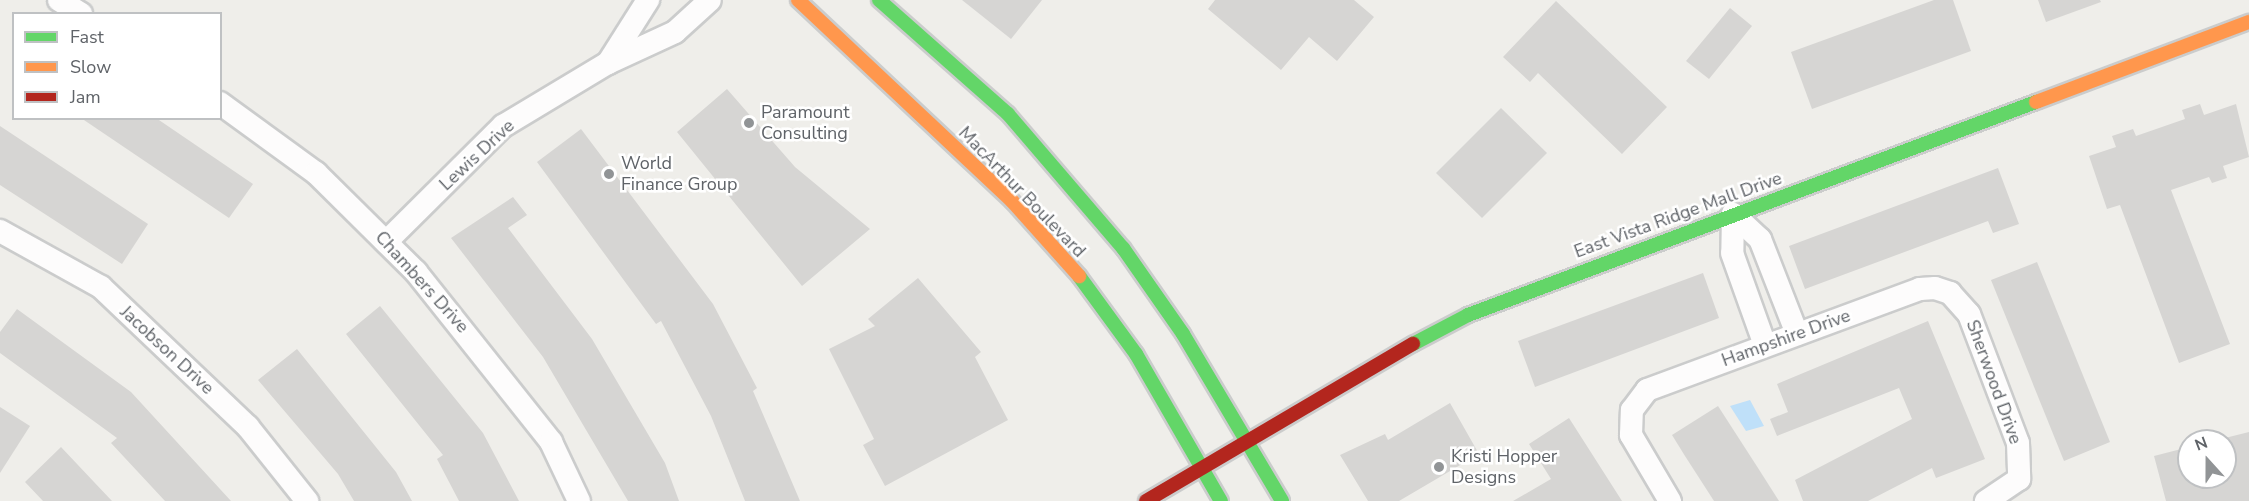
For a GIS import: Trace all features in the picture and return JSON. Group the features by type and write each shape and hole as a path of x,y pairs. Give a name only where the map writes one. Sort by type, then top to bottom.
{"main road":[{"name":"MacArthur Boulevard","path":"798,0 1006,196 1069,263 1136,354 1221,501"},
{"name":"MacArthur Boulevard","path":"879,0 1008,114 1123,248 1247,439 1282,501"},
{"name":"East Vista Ridge Mall Drive","path":"1146,501 1247,439 1468,315 2249,22"}],"street":[{"path":"59,0 78,12"},
{"name":"Lewis Drive","path":"608,63 648,0"},
{"name":"Lewis Drive","path":"386,242 503,126 608,63 675,32 710,0"},
{"name":"Chambers Drive","path":"222,104 316,173 386,242 485,354 551,442 579,501"},
{"path":"1733,214 1760,239 1797,334"},
{"path":"1733,214 1732,253 1766,345"},
{"name":"Jacobson Drive","path":"0,231 101,287 248,427 308,501"},
{"name":"Hampshire Drive","path":"1670,501 1633,440 1632,410 1658,384 1920,289 1950,293"},
{"name":"Sherwood Drive","path":"1950,293 1969,314 2018,443 2019,479 1986,501"}],"water":[{"path":"1750,400 1764,426 1746,431 1730,406"}],"building":[{"path":"962,0 1042,0 1011,39"},
{"path":"1215,0 1354,0 1374,17 1337,61 1309,37 1281,70 1208,9"},
{"path":"1934,0 1953,0 1971,51 1812,109 1791,52"},
{"path":"2038,0 2100,0 2101,2 2046,22"},
{"path":"1556,1 1667,107 1622,154 1538,73 1530,82 1503,57"},
{"path":"1730,8 1752,26 1709,79 1686,61"},
{"path":"727,89 795,167 870,229 802,286 677,132"},
{"path":"2200,104 2204,115 2236,104 2249,157 2223,166 2227,178 2212,183 2209,177 2171,190 2230,344 2179,363 2120,205 2107,209 2089,156 2116,147 2112,136 2133,129 2136,136 2185,119 2182,110"},
{"path":"1501,108 1547,153 1482,218 1436,173"},
{"path":"84,120 159,120 253,184 229,218"},
{"path":"0,126 148,224 122,264 0,185"},
{"path":"581,129 713,304 757,388 753,391 800,501 745,501 711,416 661,321 656,324 537,162"},
{"path":"1998,168 2019,224 1993,233 1988,221 1805,289 1789,246"},
{"path":"513,197 527,215 508,228 592,339 665,463 679,501 628,501 543,357 451,238"},
{"path":"2037,262 2110,442 2064,461 1991,280"},
{"path":"1703,273 1719,318 1535,387 1518,341"},
{"path":"918,278 981,352 975,357 1008,420 885,486 863,445 874,439 829,349 875,326 868,319"},
{"path":"380,306 483,433 519,501 459,501 437,459 443,455 346,334"},
{"path":"17,309 131,392 231,501 165,501 111,443 117,438 0,353 0,332"},
{"path":"1928,321 1985,459 1936,478 1932,468 1868,501 1803,501 1795,480 1912,419 1899,388 1777,436 1770,419 1788,412 1777,384"},
{"path":"297,349 396,472 412,501 354,501 338,474 258,380"},
{"path":"1450,403 1479,454 1399,501 1368,501 1340,455 1385,434 1388,440"},
{"path":"1718,406 1779,501 1714,501 1685,456 1672,435"},
{"path":"0,407 30,426 0,473"},
{"path":"1569,418 1622,501 1513,501 1551,479 1529,444"},
{"path":"2249,432 2249,501 2166,501 2154,456 2177,450 2177,489 2237,489 2237,435"},
{"path":"61,447 112,501 43,501 25,482"}],"traffic: fast":[{"path":"879,0 1008,114 1123,248 1183,334 1282,501"},
{"path":"1413,344 1468,315 2036,102"},
{"path":"1079,276 1136,354 1221,501"}],"traffic: slow":[{"path":"798,0 1012,201 1079,276"},
{"path":"2036,102 2249,22"}],"traffic: jam":[{"path":"1146,501 1413,344"}],"place":[{"name":"Paramount Consulting","path":"749,123"},
{"name":"World Finance Group","path":"609,174"},
{"name":"Kristi Hopper Designs","path":"1439,467"}]}
